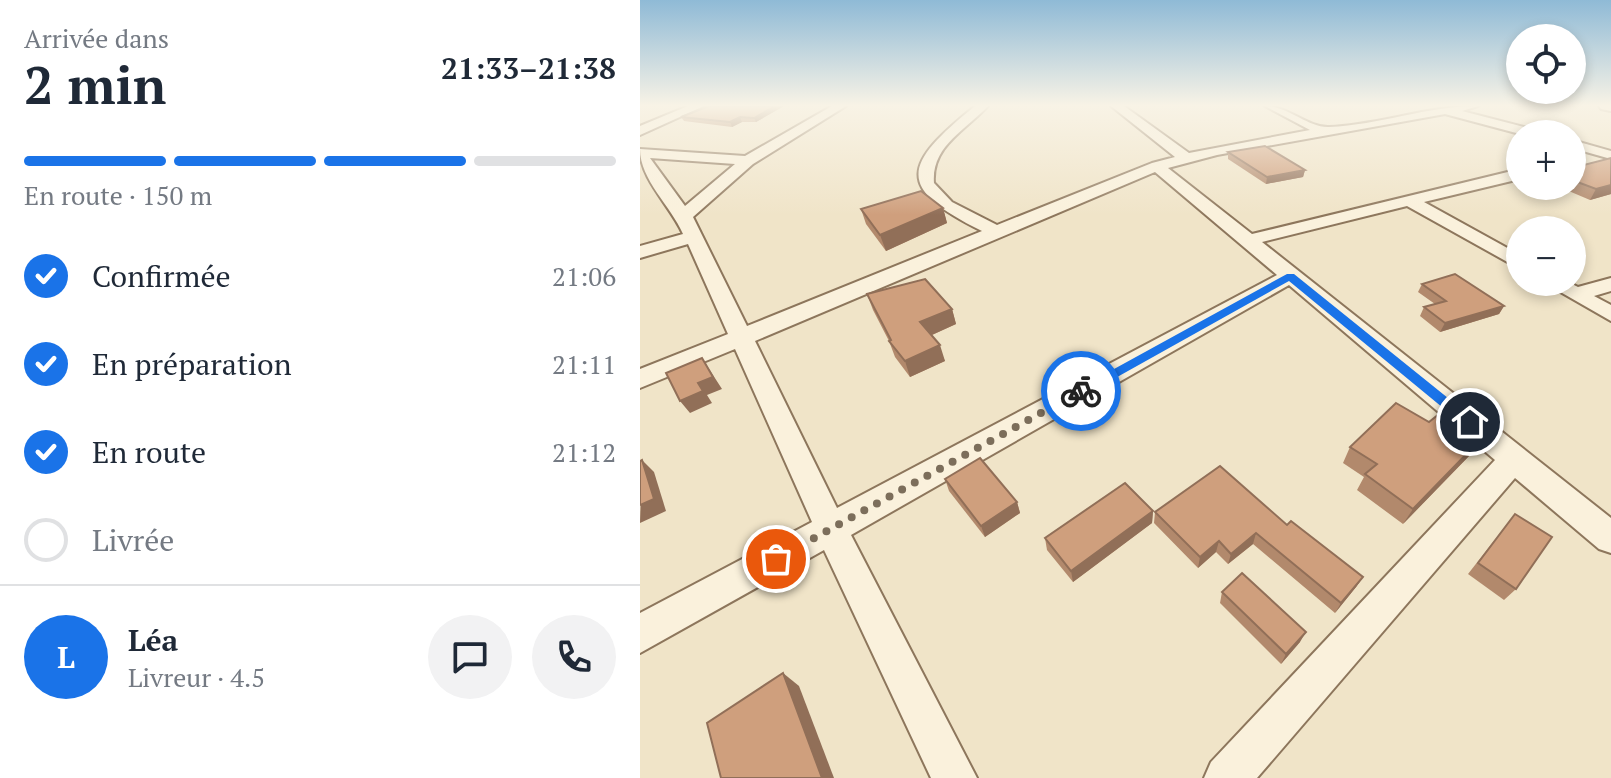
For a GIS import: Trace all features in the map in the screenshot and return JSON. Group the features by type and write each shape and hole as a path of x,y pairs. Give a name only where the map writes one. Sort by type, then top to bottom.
{"street":[{"path":"640,252 689,226 748,161 779,142"},
{"path":"942,142 927,162 927,184 934,195 999,233"},
{"path":"1165,142 1186,158"},
{"path":"640,379 1157,166 1274,142"},
{"path":"1586,147 1609,153"},
{"path":"1586,159 1609,153"},
{"path":"644,167 748,161"},
{"path":"1157,166 1611,538"},
{"path":"644,167 689,226 831,529 954,778"},
{"path":"1248,240 1506,177"},
{"path":"1410,201 1506,255"},
{"path":"640,634 1290,276"},
{"path":"1586,292 1611,284"},
{"path":"1578,296 1611,314"},
{"path":"1227,778 1514,459"}],"building":[{"path":"1265,146 1305,170 1267,177 1228,152"},
{"path":"1611,158 1611,185 1596,189 1586,185 1586,164"},
{"path":"921,191 943,208 880,235 861,209"},
{"path":"1455,274 1504,306 1445,323 1424,307 1446,301 1422,284"},
{"path":"925,279 952,309 920,322 940,345 905,361 889,341 867,294"},
{"path":"702,358 713,377 698,383 703,391 680,401 666,373"},
{"path":"1396,403 1429,422 1449,406 1478,431 1480,440 1413,509 1365,474 1377,464 1350,447"},
{"path":"980,458 1017,502 981,526 945,479"},
{"path":"640,461 654,499 640,505"},
{"path":"1220,466 1287,525 1291,521 1363,577 1341,603 1256,533 1231,554 1219,541 1200,557 1155,512"},
{"path":"1125,483 1153,511 1071,571 1045,538"},
{"path":"1515,514 1552,537 1516,589 1478,563"},
{"path":"1242,573 1306,632 1286,654 1222,592"},
{"path":"783,673 822,778 721,778 707,723"}],"way so far":[{"path":"776,559 1081,391"}],"route":[{"path":"1081,391 1290,276 1470,422"}]}
